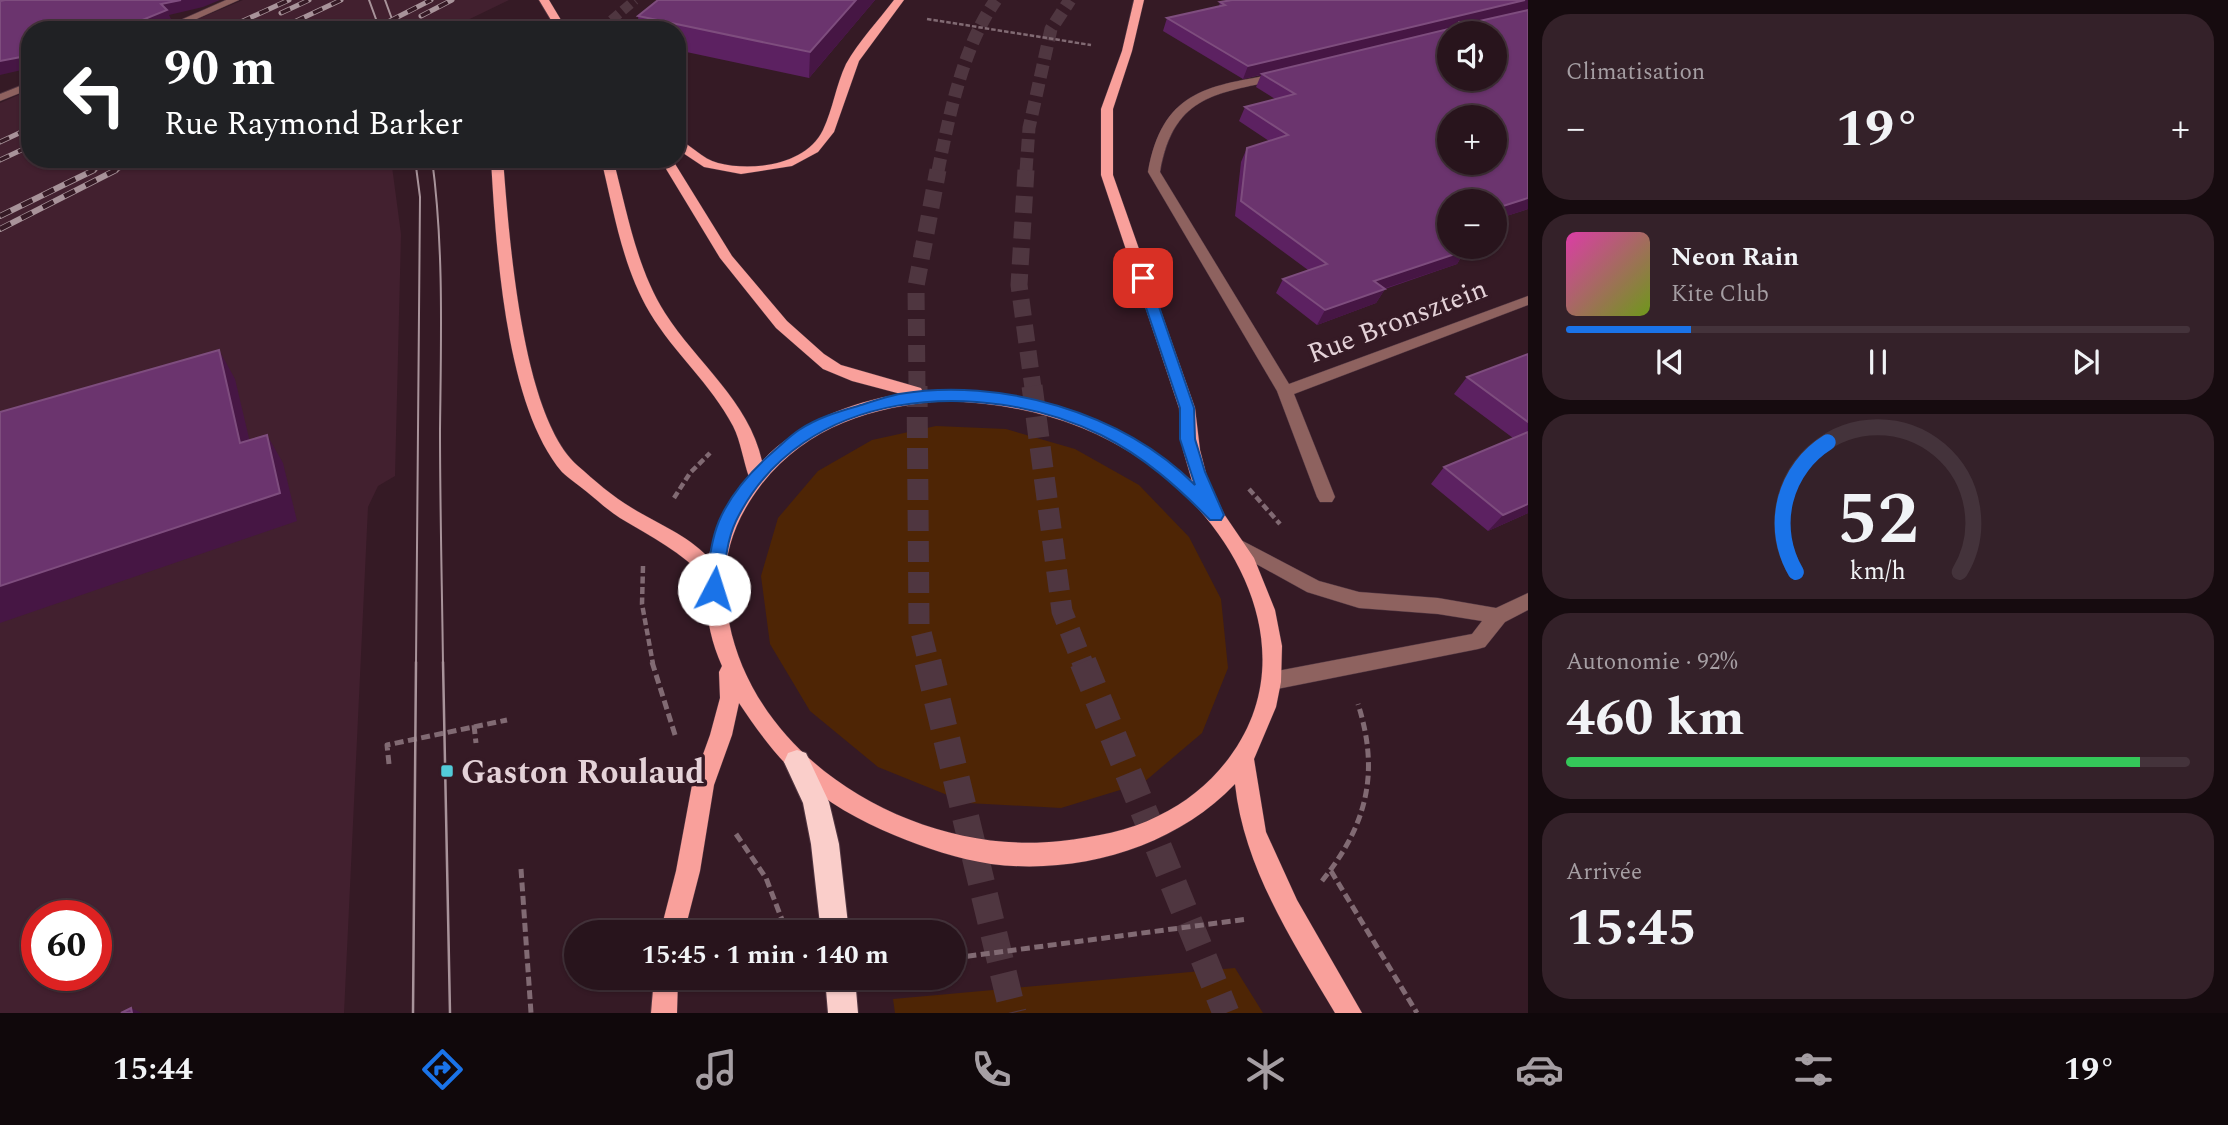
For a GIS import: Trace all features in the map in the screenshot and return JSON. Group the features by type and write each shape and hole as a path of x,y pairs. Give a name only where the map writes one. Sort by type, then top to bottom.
{"highway":[{"path":"797,762 816,802 825,844 834,920"},
{"path":"841,990 844,1013"}],"main road":[{"path":"544,0 557,21"},
{"path":"686,149 713,166 748,169 780,164 808,154 821,142 830,128 850,68 899,0"},
{"path":"1139,0 1127,51 1107,109 1107,174 1187,408 1188,439 1216,515"},
{"path":"498,168 502,231 518,337 533,404 548,438 569,468 624,512 689,551 714,575"},
{"path":"610,168 640,276 657,312 735,411 754,455 756,475"},
{"path":"671,168 751,293 785,329 828,366 891,387 932,396"},
{"path":"932,396 976,396 1020,402 1063,414 1106,431 1156,461 1183,482 1216,515 1237,545 1254,577 1266,611 1272,646 1272,681 1266,707 1244,758 1209,797 1161,827 1104,847 1039,855 972,849 906,830 848,800 797,762 768,731 745,698 729,665 714,604 714,575 727,521 756,475 804,434 833,419 886,402 932,396"},
{"path":"675,920 688,872 703,785 721,735 730,698 729,665"},
{"path":"1244,758 1248,800 1258,841 1293,913 1349,1013"},
{"path":"664,1013 665,990"}],"street":[{"path":"184,21 234,0"},
{"path":"1294,73 1201,95 1174,118 1157,148 1154,172 1285,391 1326,497"},
{"path":"0,98 21,89"},
{"name":"Rue Bronsztein","path":"1285,391 1528,300"},
{"path":"1237,545 1314,587 1359,600 1438,606 1498,616"},
{"path":"1272,681 1478,641 1498,616 1528,601"}],"path":[{"path":"926,19 1093,46"},
{"path":"389,764 387,745 508,720"},
{"path":"474,725 476,743"},
{"path":"521,870 531,1013"},
{"path":"966,956 1293,913 1331,871 1417,1013"}],"shaded area":[{"path":"243,0 509,0 466,21 193,21"},
{"path":"21,94 21,168 392,168 401,234 395,476 378,486 368,507 344,1013 0,1013 0,103"},
{"path":"936,426 1006,429 1075,449 1139,485 1189,537 1221,599 1228,668 1202,733 1143,783 1061,808 967,803 878,767 810,711 770,644 761,576 778,518 818,471 872,440"},
{"path":"1235,968 1263,1013 895,1013 893,999"}],"building":[{"path":"181,0 161,4 167,10 140,21 21,21 21,57 0,61 0,1"},
{"path":"658,0 856,0 810,52 686,26 686,21 662,21 638,16"},
{"path":"1525,0 1248,66 1167,18 1225,5 1220,2"},
{"path":"1528,10 1528,198 1507,205 1507,189 1437,189 1437,259 1440,259 1374,281 1385,289 1325,310 1283,279 1327,264 1241,201 1247,148 1288,135 1245,107 1295,94 1262,74 1437,32 1437,91 1507,91 1507,21 1479,21"},
{"path":"219,350 240,443 267,435 280,493 0,586 0,412"},
{"path":"1528,354 1528,422 1467,377"},
{"path":"1528,432 1528,504 1503,515 1444,467"}],"tunnel":[{"path":"610,21 635,0"},
{"path":"938,171 952,105 966,60 984,18 996,0"},
{"path":"1026,171 1029,128 1051,29 1070,0"},
{"path":"917,388 916,286 938,170"},
{"path":"1026,170 1019,285 1033,388"},
{"path":"917,386 919,624 929,664"},
{"path":"1032,386 1062,611 1083,664"},
{"path":"928,662 1013,1013"},
{"path":"1083,662 1226,1013"}],"tram line":[{"path":"369,0 377,21"},
{"path":"385,0 393,21"},
{"path":"416,168 420,197 416,664"},
{"path":"433,168 441,294 443,664"},
{"path":"413,1013 416,662"},
{"path":"443,662 450,1013"}],"railway":[{"path":"243,21 289,0"},
{"path":"281,13 309,0"},
{"path":"296,21 341,0"},
{"path":"390,21 431,0"},
{"path":"421,16 452,0"},
{"path":"0,142 21,132"},
{"path":"0,160 21,150"},
{"path":"90,171 97,168"},
{"path":"113,171 119,168"},
{"path":"0,216 94,170"},
{"path":"0,229 116,170"}],"place":[{"name":"Gaston Roulaud","path":"447,771"}],"route":[{"path":"714,589 719,546 727,521 756,475 804,434 864,407 897,400 932,396 976,396 1020,402 1063,414 1106,431 1146,454 1183,482 1216,515 1198,472 1188,439 1187,408 1143,278"}]}
